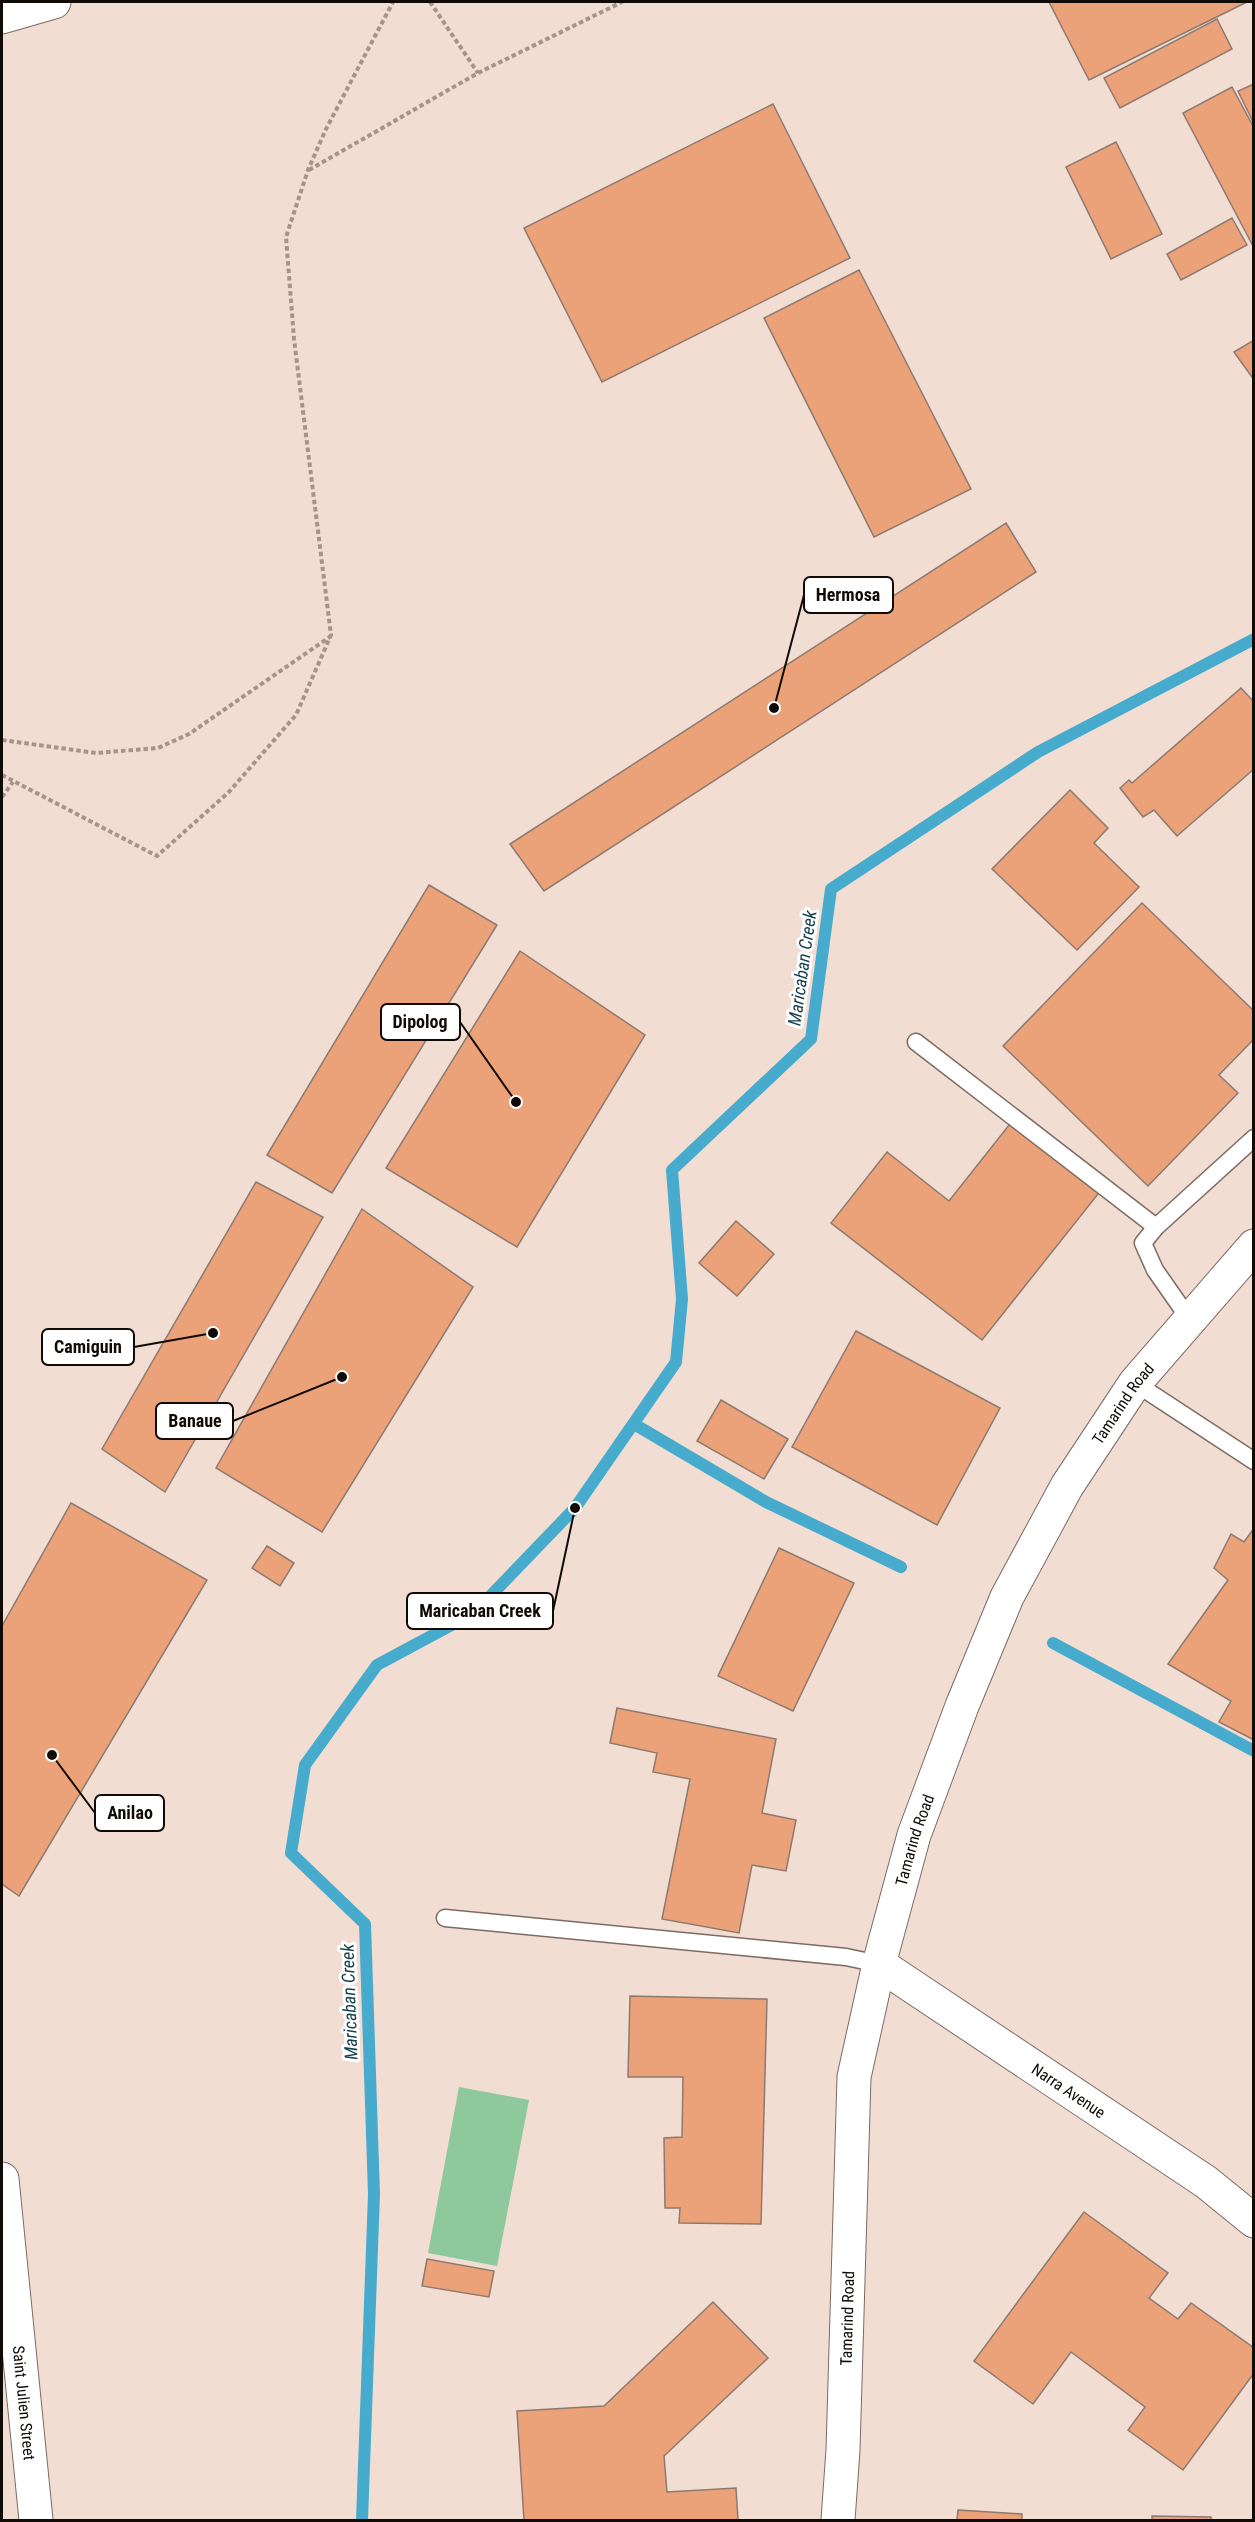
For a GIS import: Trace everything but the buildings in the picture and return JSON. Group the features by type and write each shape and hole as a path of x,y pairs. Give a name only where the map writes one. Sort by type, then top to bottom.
{"street":[{"path":"2,16 54,2"},
{"name":"Tamarind Road","path":"838,2520 843,2450 854,2077 879,1964 914,1834 962,1706 1007,1597 1066,1486 1135,1383 1254,1246"},
{"name":"Narra Avenue","path":"879,1964 1206,2182 1254,2221"},
{"name":"Saint Julien Street","path":"2,2179 13,2410 36,2520"}],"lane":[{"path":"916,1042 1156,1227"},
{"path":"1190,1320 1155,1270 1143,1243 1156,1227 1254,1138"},
{"path":"1135,1383 1254,1461"},
{"path":"445,1918 846,1958 879,1964"}],"path":[{"path":"2,775 157,856 228,793 296,715 332,635 294,339 286,237 308,170 326,129 393,2"},
{"path":"430,2 478,73"},
{"path":"308,170 478,73 622,2"},
{"path":"2,740 96,753 158,748 189,734 332,635"},
{"path":"2,796 14,782"}],"green space":[{"path":"459,2087 529,2100 497,2266 428,2253"}],"waterway":[{"name":"Maricaban Creek","path":"362,2520 374,2194 365,1924 291,1853 305,1765 377,1665 474,1613 575,1508 676,1362 682,1299 672,1170 811,1039 831,889 1038,752 1254,639"},
{"path":"634,1424 766,1502 901,1567"},
{"path":"1053,1643 1254,1751"}],"place":[{"name":"Hermosa","path":"774,708"},
{"name":"Dipolog","path":"516,1102"},
{"name":"Camiguin","path":"213,1333"},
{"name":"Banaue","path":"342,1377"},
{"name":"Maricaban Creek","path":"575,1508"},
{"name":"Anilao","path":"52,1755"}]}
